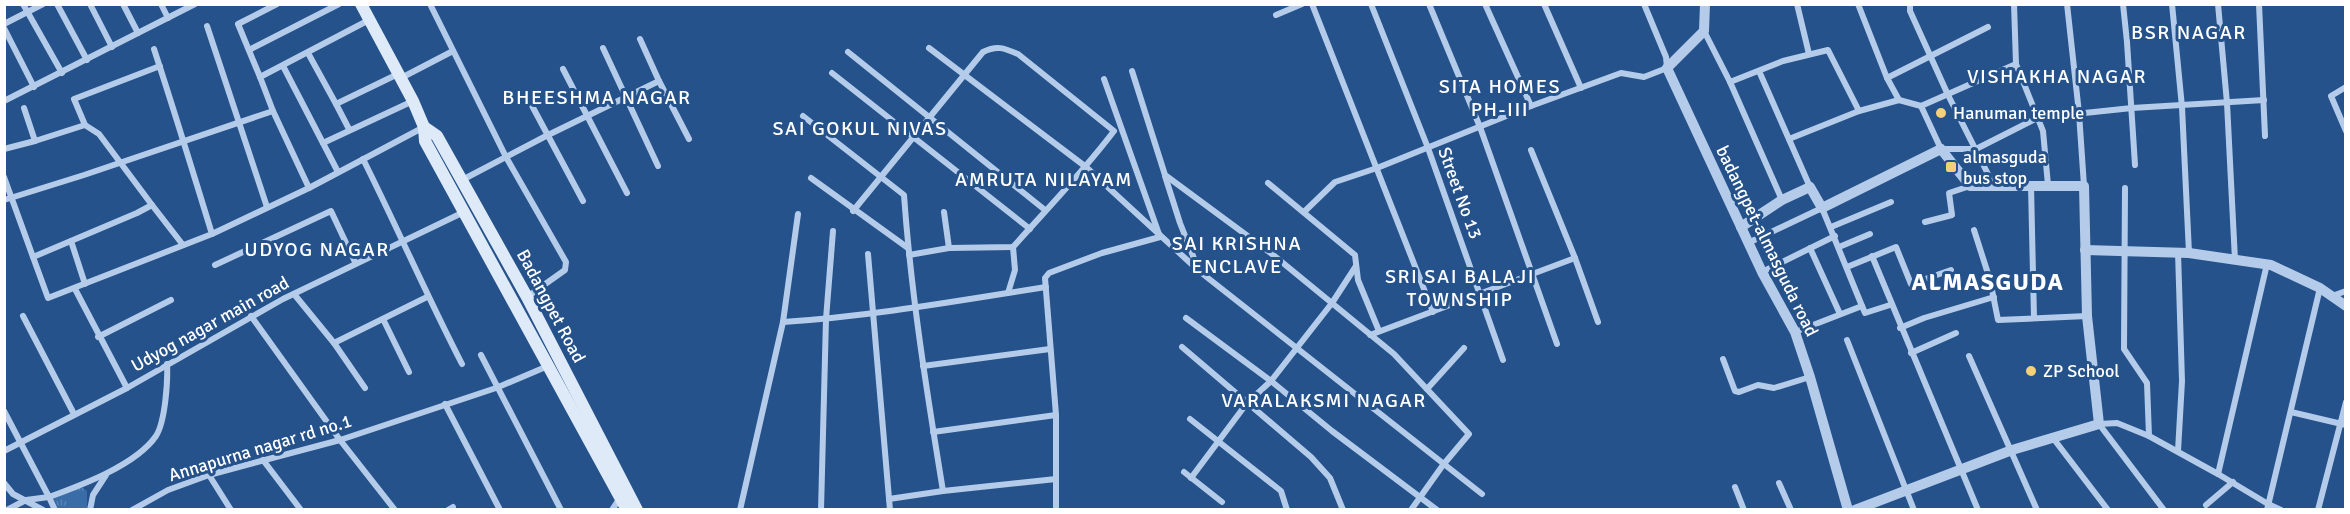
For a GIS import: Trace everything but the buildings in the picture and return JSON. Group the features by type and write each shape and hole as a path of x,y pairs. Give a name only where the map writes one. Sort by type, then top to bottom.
{"main road":[{"name":"Badangpet Road","path":"361,4 412,101 424,127 425,141 464,212 537,330 623,493 627,510"},
{"name":"Badangpet Road","path":"424,127 437,136 527,297 549,366 623,493 636,510"}],"street":[{"path":"23,4 62,73"},
{"path":"34,87 4,26 43,4"},
{"path":"57,4 87,60"},
{"path":"90,4 111,47"},
{"path":"123,4 138,33"},
{"path":"160,4 168,18"},
{"path":"6,97 34,87 195,4"},
{"path":"278,4 238,24 273,111 309,188"},
{"path":"317,4 322,13"},
{"path":"249,50 339,4"},
{"path":"430,4 506,157 566,262 565,270 527,297"},
{"path":"1276,15 1302,4"},
{"path":"1312,4 1433,312"},
{"name":"Street No 13","path":"1371,4 1428,148 1503,360"},
{"path":"1429,4 1480,127 1557,344"},
{"path":"1485,4 1531,106"},
{"path":"1544,4 1581,88"},
{"path":"1644,4 1666,57 1667,68"},
{"path":"1705,4 1704,31 1730,82 1782,200"},
{"path":"1797,4 1809,54"},
{"path":"1858,4 1887,78 1899,100"},
{"path":"1910,4 1910,11 1930,57 1994,187"},
{"path":"2014,4 2016,64 2043,130 2048,185"},
{"path":"2067,4 2079,113 2084,186 2087,316 2099,424 2164,510"},
{"path":"2123,4 2135,165"},
{"path":"2172,4 2182,107 2182,381 2178,451"},
{"path":"2218,4 2227,104 2235,260"},
{"path":"2259,4 2265,136"},
{"path":"260,77 369,20"},
{"path":"207,26 267,207"},
{"path":"1887,78 1988,27"},
{"path":"1304,212 1335,182 1377,168 1531,106 1621,73 1644,77 1667,68 1704,31"},
{"path":"640,39 689,139"},
{"path":"811,178 853,211 908,251 1013,247 1086,167 1114,131 1018,54 1000,46 992,47 983,52 928,116 853,211"},
{"path":"603,48 658,166"},
{"path":"929,48 1086,167 1199,271 1482,494"},
{"path":"154,49 212,234"},
{"path":"1730,82 1809,54 1828,50 1859,111"},
{"path":"336,105 453,51"},
{"path":"308,52 349,129"},
{"path":"848,52 1045,210"},
{"path":"1790,139 1859,111 1899,100 1921,106 2016,64"},
{"path":"160,66 74,99 85,125 99,134 183,245"},
{"path":"283,66 338,172"},
{"name":"badangpet-almasguda road","path":"1667,68 1762,272 1795,332 1848,510"},
{"path":"563,69 627,193"},
{"path":"1759,71 1810,187 1831,227 1865,313 1890,305"},
{"path":"1132,72 1180,223 1199,271"},
{"path":"832,73 1030,229"},
{"path":"1104,79 1160,237"},
{"path":"462,181 587,115 660,81"},
{"path":"2346,87 2331,96 2346,131"},
{"path":"1748,243 1941,149 1976,149 2037,118 2132,108 2182,107 2264,100"},
{"path":"323,143 412,101"},
{"path":"530,102 546,136 583,201"},
{"path":"1921,106 1941,149 1970,186"},
{"path":"24,108 35,141"},
{"path":"7,199 273,111"},
{"path":"802,116 904,195 908,251 923,366 943,492"},
{"path":"4,149 85,125"},
{"path":"4,177 7,199 33,257 48,298 212,234 309,188 424,127"},
{"path":"1531,150 1598,322"},
{"path":"363,159 403,239 427,297 462,364"},
{"path":"1165,175 1272,254 1394,354 1469,434 1443,465 1411,510"},
{"path":"1268,183 1355,255 1358,280 1379,331"},
{"path":"1925,222 1952,215 1949,193 1970,186 2084,186"},
{"path":"2031,186 2034,318"},
{"path":"1741,227 1782,200 1810,187"},
{"path":"2125,188 2124,349 2147,382 2150,436"},
{"path":"1831,227 1891,202"},
{"path":"33,257 152,205"},
{"path":"215,266 331,211 355,262"},
{"name":"Udyog nagar main road","path":"4,451 127,388 251,316 355,262 464,212"},
{"path":"944,212 949,248"},
{"path":"740,510 783,322 798,214"},
{"path":"1974,230 1994,297 1998,320 2087,316"},
{"path":"821,510 826,319 833,231"},
{"path":"1839,247 1870,234"},
{"path":"1762,272 1834,236"},
{"path":"1056,510 1056,415 1045,278 1049,273 1102,253 1160,237"},
{"path":"71,241 86,284"},
{"path":"1008,293 1015,270 1013,247"},
{"path":"1847,267 1896,247 1911,284 1951,270"},
{"path":"1810,248 1840,314"},
{"path":"2085,250 2183,253 2267,264 2320,288 2346,306"},
{"path":"868,254 890,510"},
{"path":"1872,256 1890,305 1978,510"},
{"path":"1370,334 1575,258"},
{"path":"2218,474 2267,264"},
{"path":"1191,478 1248,403 1271,381 1332,303 1356,266"},
{"path":"783,322 916,308 1046,288"},
{"path":"2268,507 2320,288"},
{"path":"75,289 98,337 127,388"},
{"path":"2332,297 2346,291"},
{"path":"294,294 334,343 365,388"},
{"path":"334,343 427,297"},
{"path":"1900,328 1924,318 1994,297"},
{"path":"98,337 171,300"},
{"path":"1795,332 1862,306"},
{"path":"23,316 74,414"},
{"path":"251,316 340,440 395,510"},
{"path":"1186,318 1437,510"},
{"path":"383,319 409,372"},
{"path":"1911,353 1956,333"},
{"path":"1847,340 1914,510"},
{"path":"1182,347 1318,464 1330,478 1343,510"},
{"path":"1427,388 1464,348"},
{"path":"923,366 1050,349"},
{"path":"481,355 496,388 561,510"},
{"path":"1969,357 2037,510"},
{"path":"1723,359 1735,391 1758,385 1773,388 1810,377"},
{"path":"7,510 26,500 49,497 107,474 147,447 158,434 168,385 167,364"},
{"name":"Annapurna nagar rd no.1","path":"132,510 168,490 209,475 340,440 496,388 549,366"},
{"path":"2318,510 2343,424 2346,402"},
{"path":"445,404 500,510"},
{"path":"4,411 55,510"},
{"path":"2291,412 2343,424"},
{"path":"933,432 1056,415"},
{"path":"1190,419 1281,491 1287,510"},
{"path":"1855,510 2012,450 2099,424 2117,423 2150,436 2233,482 2268,507 2281,510"},
{"path":"2053,438 2108,510"},
{"path":"263,460 301,510"},
{"path":"1184,471 1222,502"},
{"path":"90,510 93,495 107,474"},
{"path":"209,475 231,510"},
{"path":"889,499 1056,478"},
{"path":"2206,505 2233,482"},
{"path":"4,483 13,494 43,510"},
{"path":"1779,483 1791,510"},
{"path":"1735,487 1744,510"},
{"path":"612,510 623,493"},
{"path":"145,502 149,510"}],"green space":[{"path":"80,486 87,491 87,509 58,509 53,497"}],"place":[{"name":"Hanuman temple","path":"1941,113"},
{"name":"almasguda bus stop","path":"1951,167"},
{"name":"ZP School","path":"2031,371"}],"district":[{"name":"BSR NAGAR","path":"2189,32"},
{"name":"VISHAKHA NAGAR","path":"2057,76"},
{"name":"BHEESHMA NAGAR","path":"597,97"},
{"name":"SITA HOMES PH-III","path":"1500,98"},
{"name":"SAI GOKUL NIVAS","path":"860,128"},
{"name":"AMRUTA NILAYAM","path":"1044,179"},
{"name":"UDYOG NAGAR","path":"317,249"},
{"name":"SAI KRISHNA ENCLAVE","path":"1237,254"},
{"name":"ALMASGUDA","path":"1988,282"},
{"name":"SRI SAI BALAJI TOWNSHIP","path":"1460,288"},
{"name":"VARALAKSMI NAGAR","path":"1324,400"}]}
